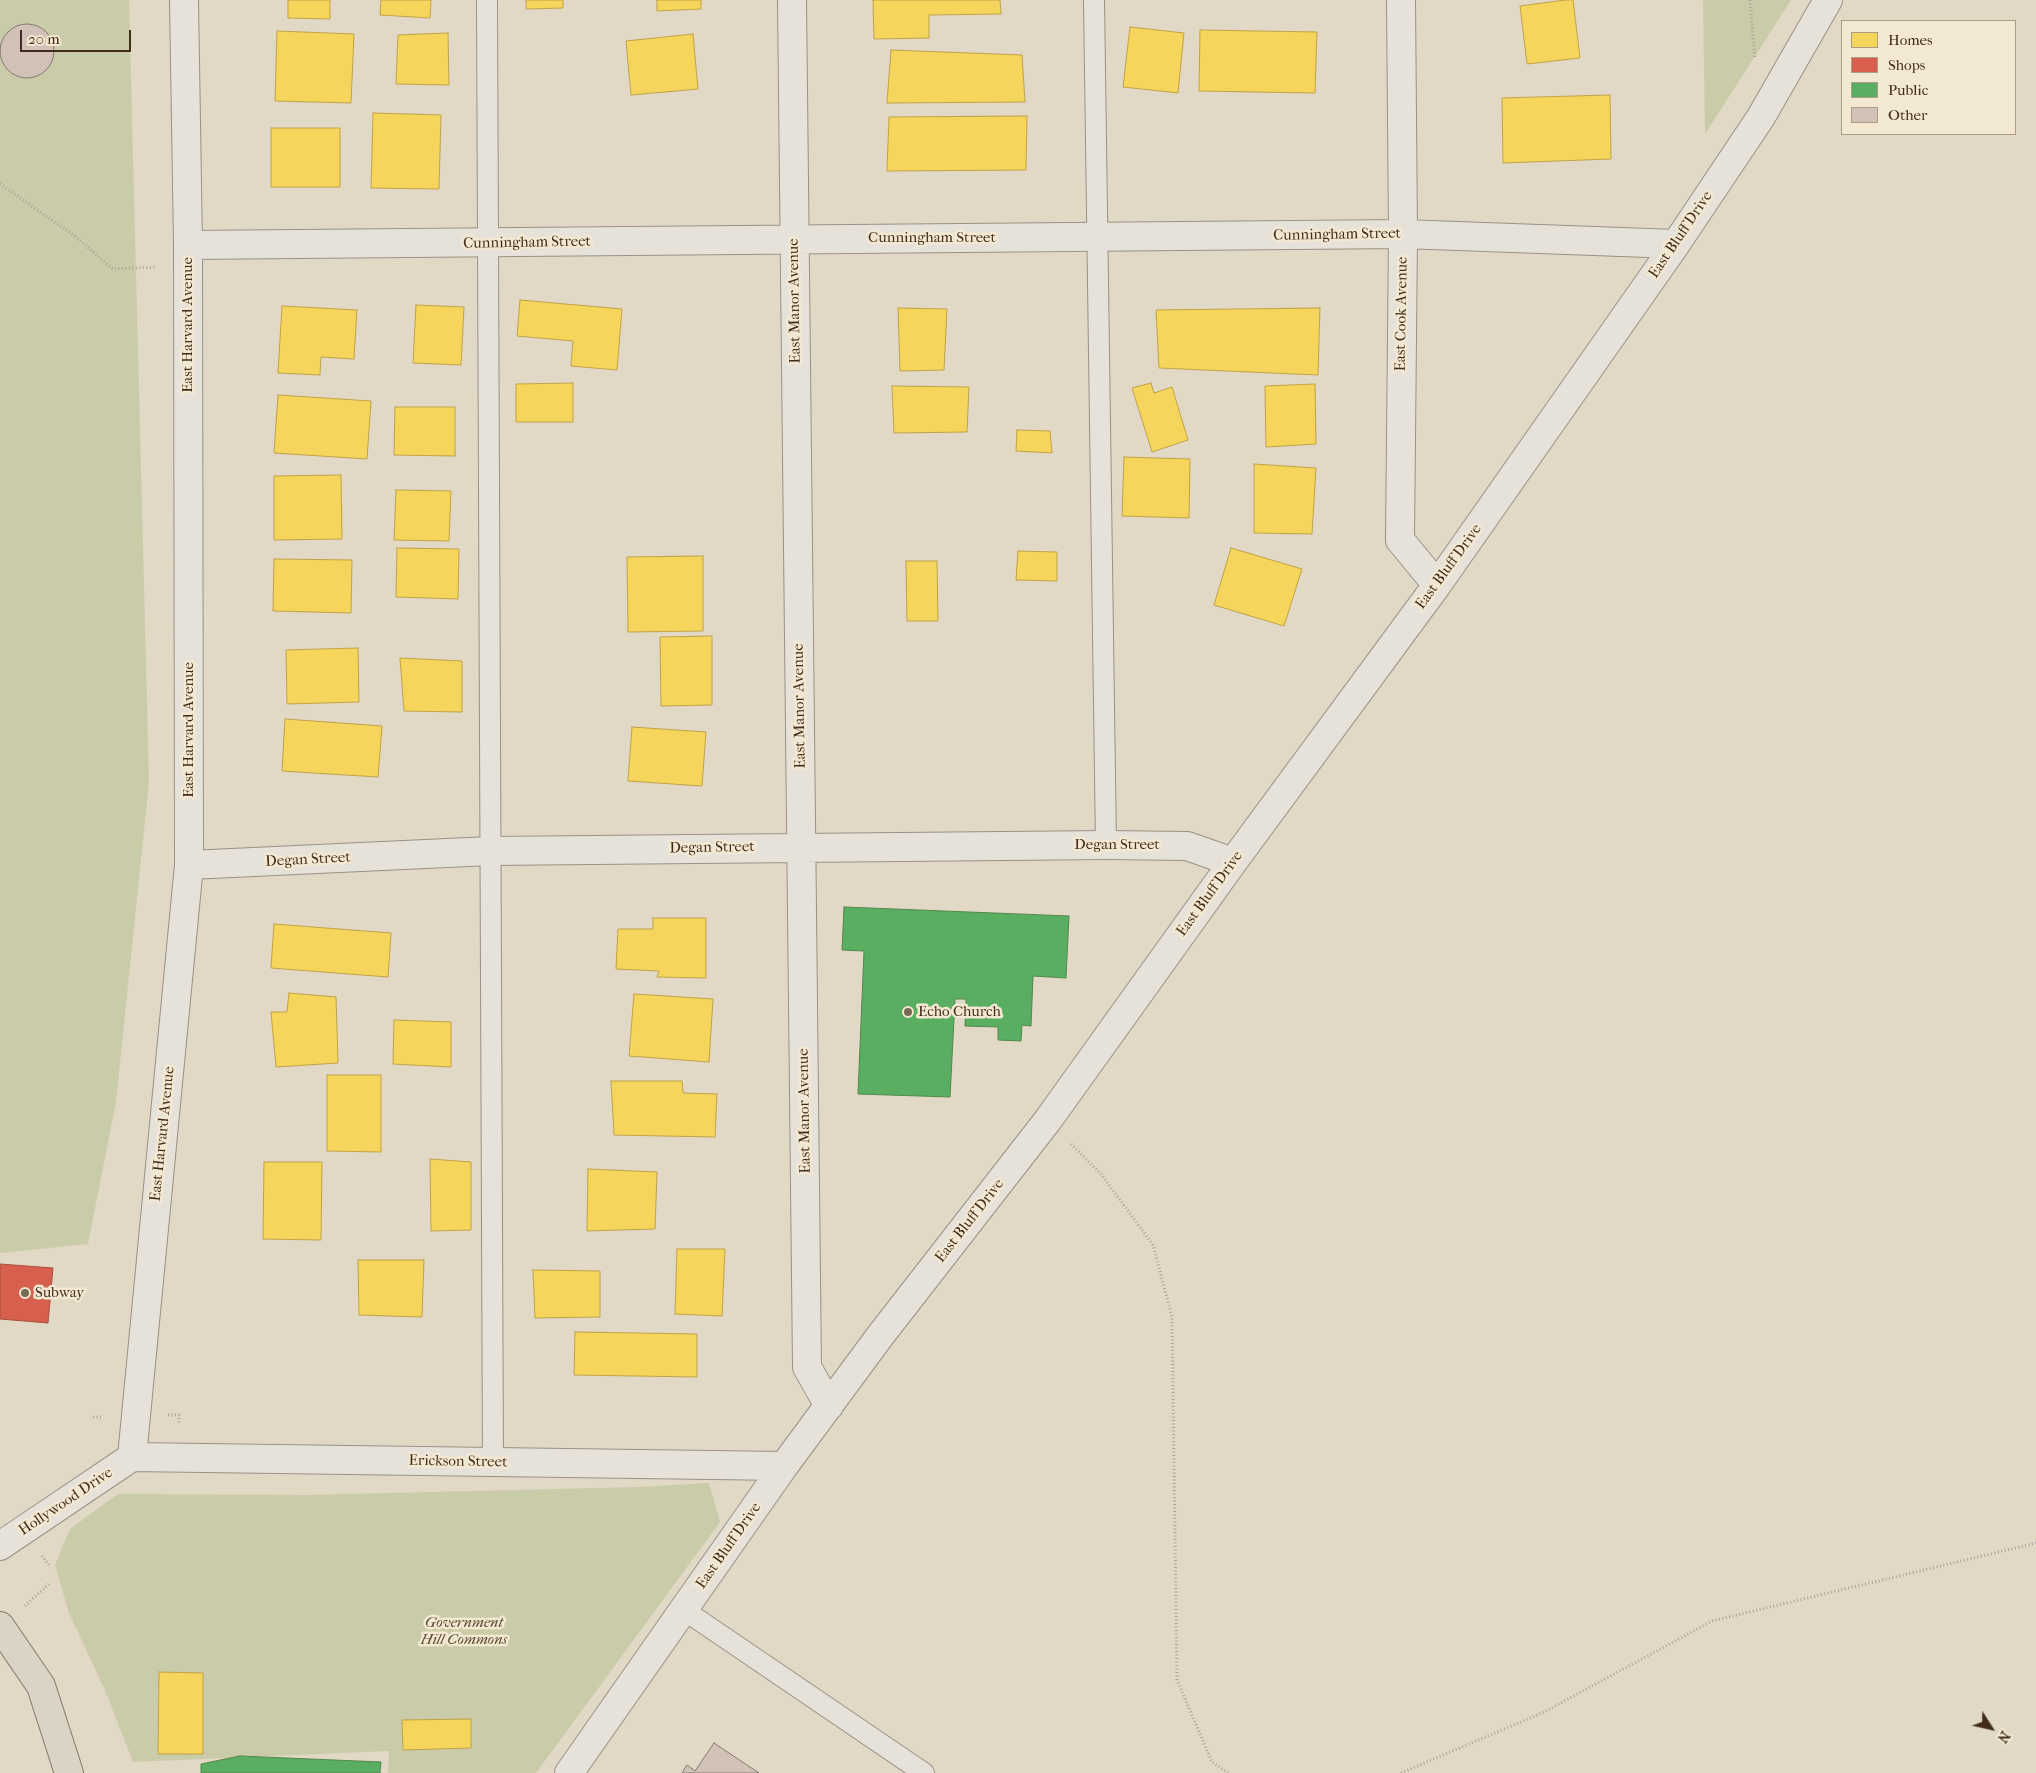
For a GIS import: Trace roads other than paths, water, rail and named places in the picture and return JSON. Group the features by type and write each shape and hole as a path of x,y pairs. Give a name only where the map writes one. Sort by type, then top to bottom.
{"main road":[{"path":"0,1626 41,1686 69,1773"}],"street":[{"name":"East Harvard Avenue","path":"132,1457 189,865 188,246 184,0"},
{"name":"East Manor Avenue","path":"792,0 807,1367 829,1406"},
{"name":"East Cook Avenue","path":"1401,0 1404,234 1400,540 1437,585"},
{"name":"East Bluff Drive","path":"569,1773 784,1466 880,1336 1048,1120 1233,862 1437,585 1676,244 1760,117 1828,0"},
{"name":"Cunningham Street","path":"188,246 489,244 794,238 1097,238 1404,234 1676,244"},
{"name":"Degan Street","path":"189,865 490,851 1106,845 1187,846 1233,862"},
{"name":"Erickson Street","path":"132,1457 784,1466"},
{"name":"Hollywood Drive","path":"0,1546 132,1457"}],"lane":[{"path":"487,0 493,1462"},
{"path":"1094,0 1106,845"},
{"path":"684,1610 924,1773"}],"place":[{"name":"Echo Church","path":"908,1012"},
{"name":"Subway","path":"25,1293"}],"park label":[{"name":"Government Hill Commons","path":"464,1632"}]}
